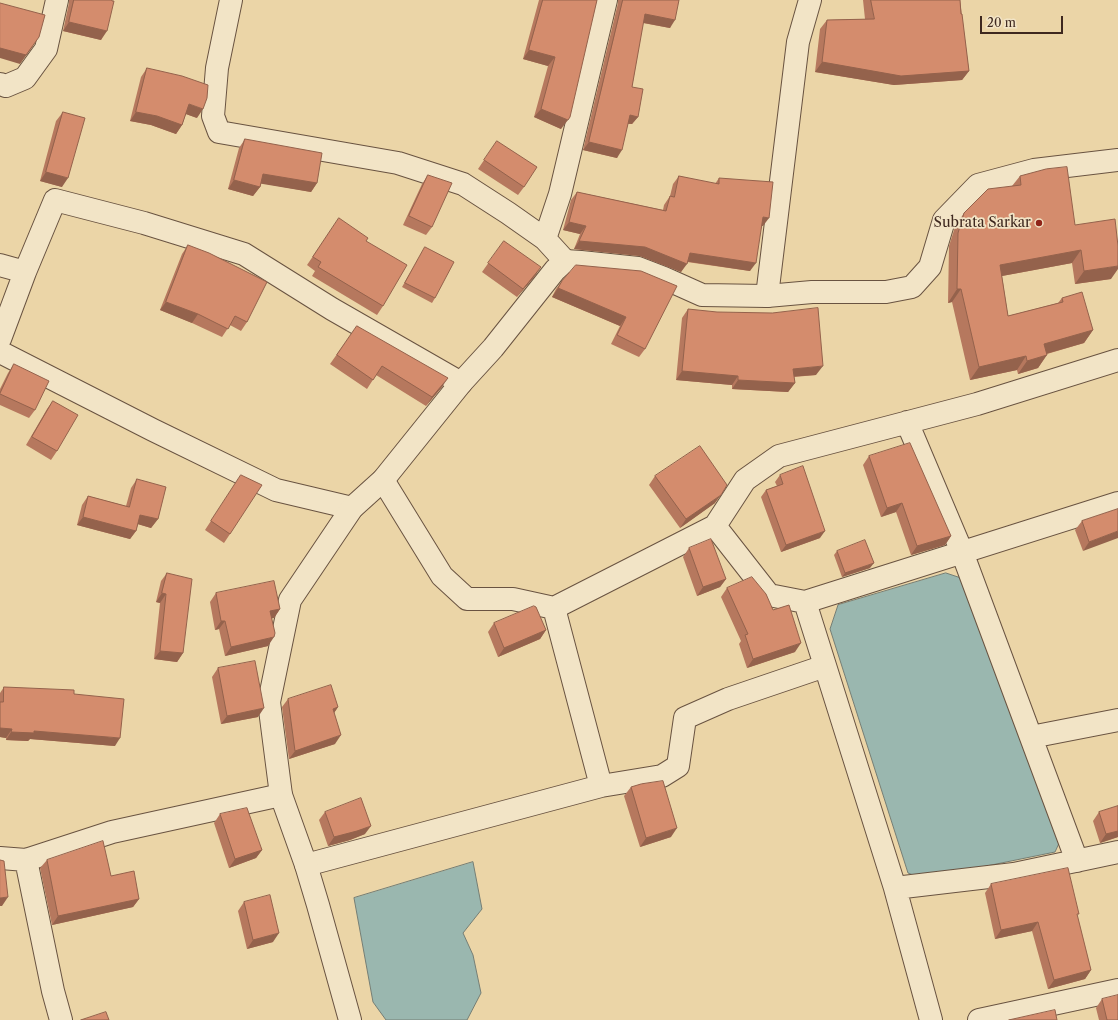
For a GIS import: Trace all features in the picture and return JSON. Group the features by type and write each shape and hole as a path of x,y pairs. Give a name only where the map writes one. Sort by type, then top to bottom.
{"street":[{"path":"0,84 6,86 25,78 46,49 57,0"},
{"path":"231,0 217,68 213,116 219,132 398,163 463,184 545,239 565,262"},
{"path":"545,239 560,194 606,0"},
{"path":"767,296 798,42 810,0"},
{"path":"350,1020 306,865 281,795 269,702 290,600 352,508 383,480 462,383 493,348 555,270 565,262 581,262 638,268 702,294 767,296 812,292 886,292 912,287 930,268 944,220 978,186 1034,170 1118,160"},
{"path":"0,339 54,200 144,223 244,254 332,309 462,383"},
{"path":"0,265 25,272"},
{"path":"0,352 152,430 276,490 352,508"},
{"path":"383,480 442,576 467,599 513,599 554,608 715,526 745,480 779,456 977,404 1118,360"},
{"path":"907,422 962,552 1076,861"},
{"path":"715,526 768,595 805,602 1118,503"},
{"path":"805,602 895,888 931,1020"},
{"path":"554,608 601,786"},
{"path":"306,865 601,786 662,776 678,766 685,718 728,699 825,666"},
{"path":"1031,737 1118,720"},
{"path":"0,858 26,860 112,832 281,795"},
{"path":"895,888 1014,874 1118,852"},
{"path":"26,860 53,991 61,1020"},
{"path":"979,1020 1118,990"}],"water":[{"path":"946,573 973,582 1066,828 1055,852 923,879 908,873 830,629 838,605"},
{"path":"473,862 482,909 463,933 473,955 481,993 467,1020 386,1020 373,1002 354,898"}],"building":[{"path":"74,0 114,1 107,31 69,22"},
{"path":"543,0 597,0 570,117 568,120 541,109 555,57 529,50"},
{"path":"623,0 679,0 675,20 645,14 632,87 643,89 638,117 630,115 622,150 589,142"},
{"path":"871,0 960,0 969,71 901,76 822,62 827,20 874,19"},
{"path":"0,3 45,15 39,37 26,55 0,48"},
{"path":"147,68 182,76 208,85 207,98 203,109 189,104 182,125 157,116 136,112"},
{"path":"63,112 85,118 68,178 46,172"},
{"path":"245,139 322,153 317,183 263,174 260,187 234,180"},
{"path":"497,141 537,167 524,187 484,160"},
{"path":"1067,167 1075,225 1115,219 1118,246 1118,266 1084,271 1081,250 1000,265 1008,316 1063,302 1062,298 1082,292 1093,330 1044,344 1047,355 1027,361 1026,356 979,367 961,289 957,289 958,233 964,213 988,189 1021,185 1020,176 1046,169"},
{"path":"428,175 452,183 432,227 409,216"},
{"path":"679,176 719,184 719,178 773,182 769,218 763,217 756,263 690,253 687,264 645,247 579,241 586,226 569,222 577,192 666,211 670,196 674,197"},
{"path":"339,218 368,238 366,241 407,265 383,306 318,267 321,262 313,257"},
{"path":"504,241 541,267 523,289 488,263"},
{"path":"188,245 209,253 267,282 247,322 235,316 228,329 198,314 166,302"},
{"path":"425,247 454,262 435,298 405,283"},
{"path":"576,265 641,271 677,286 645,349 617,335 626,317 558,288"},
{"path":"818,308 823,366 793,369 795,383 738,380 738,376 682,371 688,309 717,312 772,313"},
{"path":"357,326 448,378 432,397 382,366 373,380 337,355"},
{"path":"14,364 49,381 35,410 0,394"},
{"path":"53,401 78,415 57,451 32,437"},
{"path":"910,443 951,536 917,546 902,503 887,508 869,456"},
{"path":"700,446 727,485 721,495 686,519 655,476"},
{"path":"803,466 825,531 786,545 766,490 783,484 780,475"},
{"path":"241,475 262,485 230,534 211,521"},
{"path":"137,479 166,487 158,519 140,515 136,531 83,517 88,496 129,507"},
{"path":"1118,509 1118,531 1089,542 1082,521"},
{"path":"711,539 726,579 703,587 689,548"},
{"path":"865,540 874,563 845,573 837,551"},
{"path":"167,573 192,579 183,653 160,651 166,594 162,593"},
{"path":"752,577 766,594 773,610 789,605 801,643 753,659 745,635 748,634 727,588"},
{"path":"274,581 280,609 270,611 275,633 274,637 231,647 225,621 221,621 216,593"},
{"path":"534,606 536,607 546,630 504,648 494,623"},
{"path":"255,661 264,708 227,716 218,668"},
{"path":"331,685 338,707 333,709 341,735 295,751 288,699"},
{"path":"4,687 74,690 74,694 124,699 120,738 34,731 34,733 11,732 12,729 0,728 0,702 3,702"},
{"path":"663,781 677,828 646,838 631,787"},
{"path":"361,798 371,826 334,837 325,812"},
{"path":"1118,806 1118,831 1106,834 1099,812"},
{"path":"247,808 262,850 235,859 220,814"},
{"path":"103,841 111,876 134,871 139,899 58,916 47,860"},
{"path":"0,860 4,861 8,897 0,898"},
{"path":"1068,868 1079,914 1077,914 1091,970 1054,980 1038,922 1001,930 991,884"},
{"path":"270,895 279,933 253,940 244,902"},
{"path":"1118,995 1118,1020 1107,1020 1102,999"},
{"path":"1055,1010 1057,1020 1009,1020"},
{"path":"106,1012 109,1020 81,1020"}],"place":[{"name":"Subrata Sarkar","path":"1039,223"}]}
